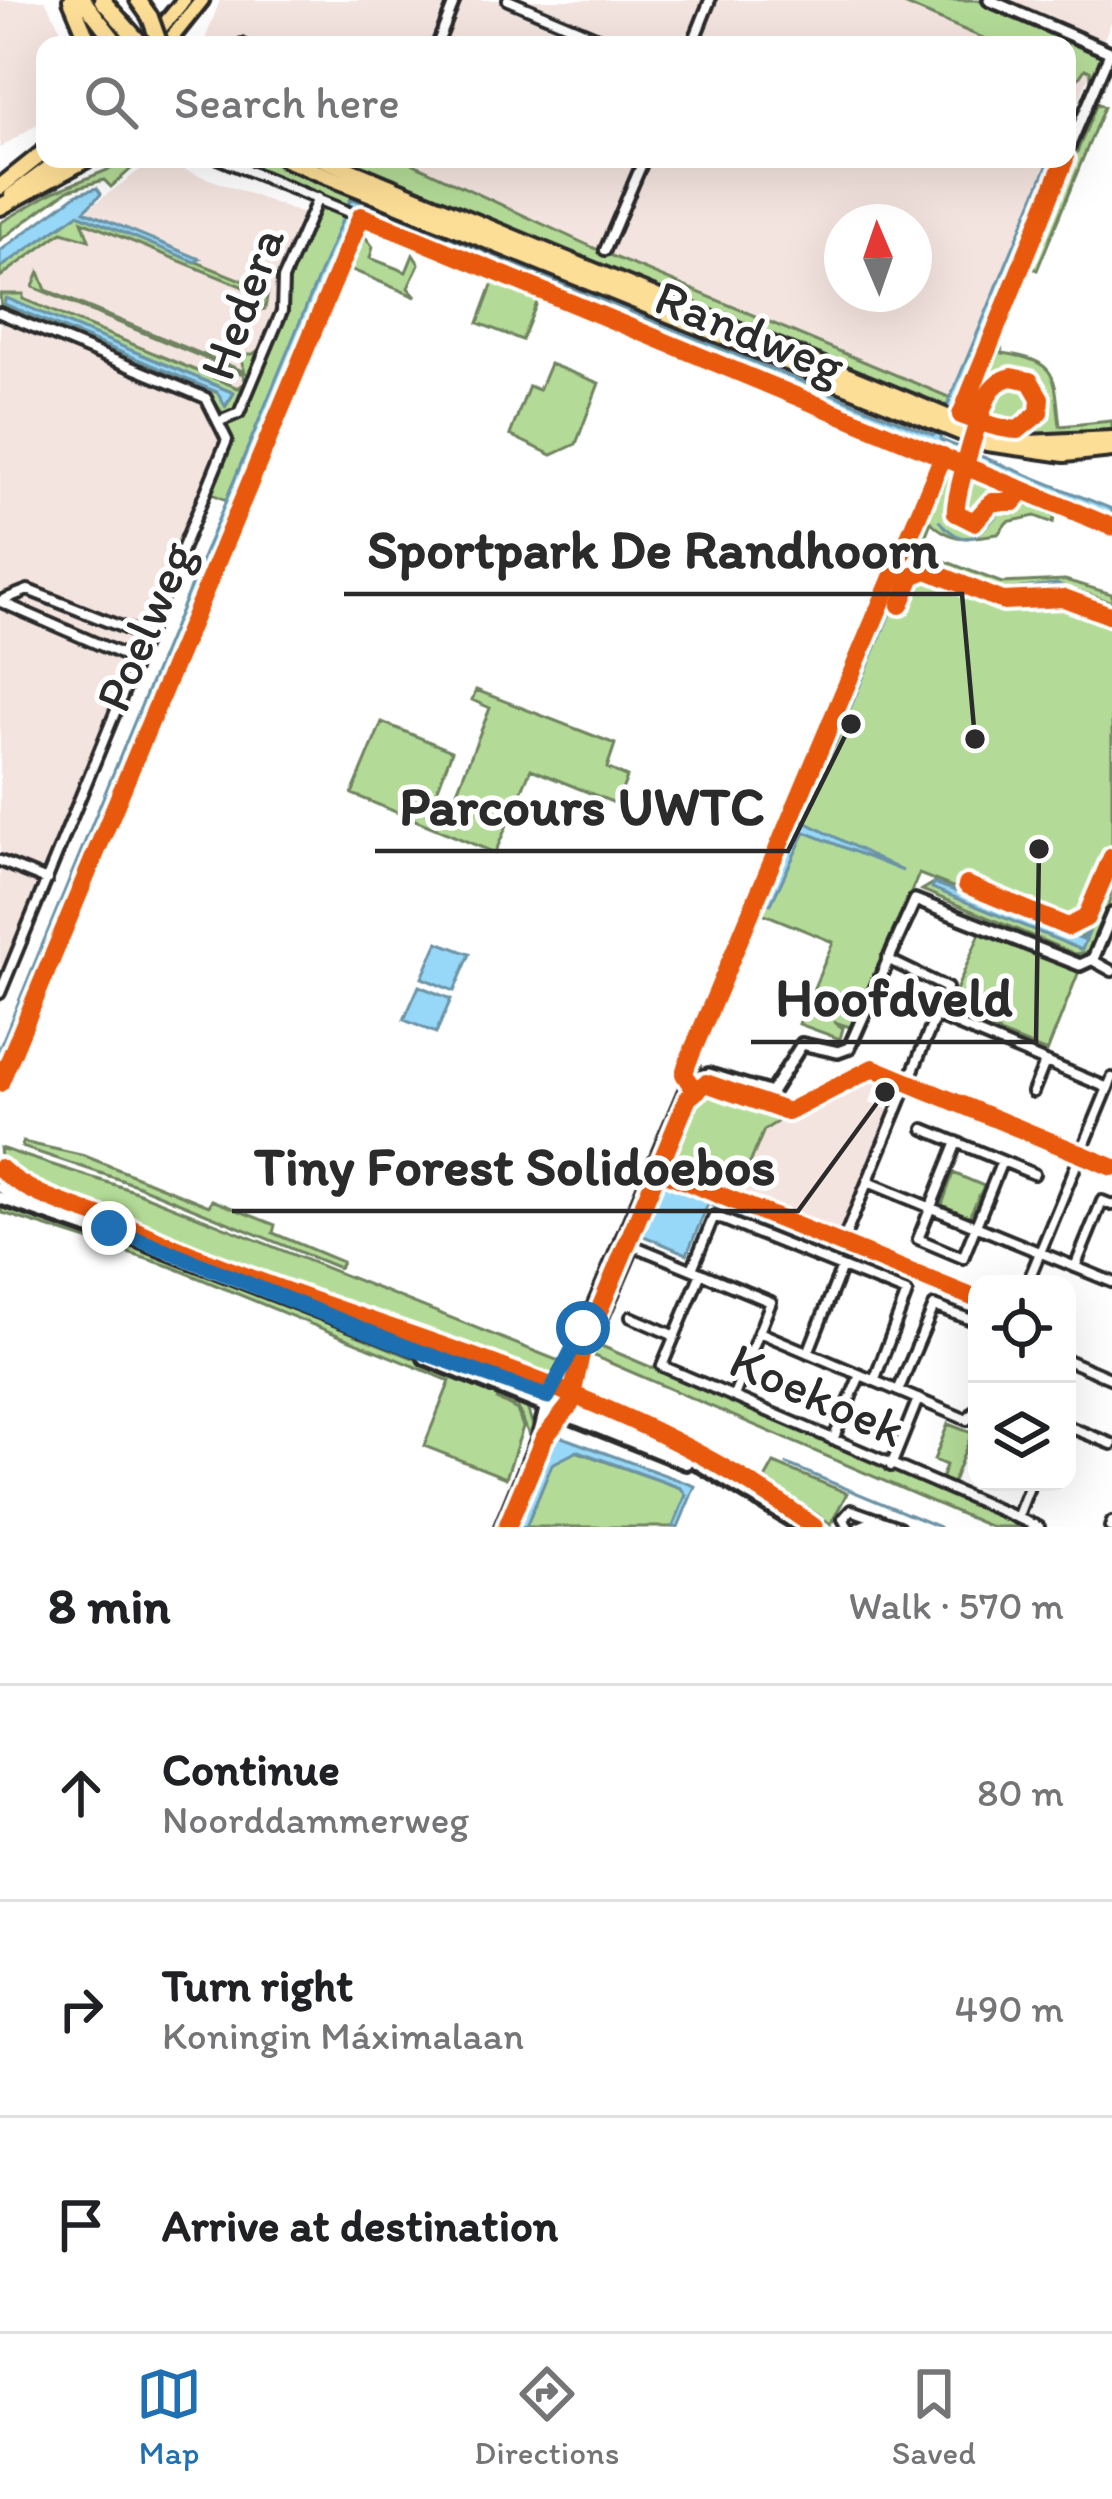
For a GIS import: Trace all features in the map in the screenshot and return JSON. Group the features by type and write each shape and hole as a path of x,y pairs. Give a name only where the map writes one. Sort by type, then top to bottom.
{"highway":[{"path":"71,0 86,36"},
{"path":"83,0 111,36"},
{"path":"102,0 136,36"},
{"path":"138,0 159,36"},
{"path":"0,198 36,164"},
{"path":"0,198 67,168"},
{"path":"307,168 987,443 1065,454 1112,448"},
{"path":"345,168 964,424 1029,442 1112,439"}],"main road":[{"path":"153,36 184,0"},
{"path":"171,36 202,0"},
{"path":"0,198 46,168"},
{"path":"0,1186 550,1403 714,1473 803,1527"},
{"path":"0,1198 140,1243"}],"street":[{"path":"441,36 455,0"},
{"path":"508,0 594,36"},
{"path":"696,36 710,0"},
{"path":"989,0 1075,36"},
{"path":"1076,36 1111,51 1076,133"},
{"name":"Randweg","path":"242,168 1112,527"},
{"path":"605,250 640,168"},
{"path":"986,350 1061,168"},
{"name":"Hedera","path":"220,421 239,413 252,386 286,299 283,279 318,199"},
{"name":"Poelweg","path":"0,1082 359,215"},
{"path":"0,313 206,398 227,440 0,993"},
{"path":"695,1076 693,1061 710,1017 943,456"},
{"path":"0,602 28,590 147,637"},
{"path":"0,602 137,661"},
{"path":"0,861 47,880"},
{"path":"501,1527 684,1087 695,1076 714,1075 771,1094 799,1045 808,1042 846,1050 910,905 919,900 1077,964 1092,960 1112,971"},
{"path":"1092,960 1112,914"},
{"path":"841,1246 936,1016 944,982 887,959"},
{"path":"936,1016 1045,1062 1110,1083 1031,1275"},
{"path":"1033,1092 1045,1062"},
{"path":"924,1129 1034,1174"},
{"path":"957,1142 918,1239 929,1244 963,1258 1002,1161"},
{"path":"868,1182 1112,1282"},
{"path":"1075,1267 1102,1201 1112,1205"},
{"name":"Koekoek","path":"842,1268 714,1216 662,1366 1039,1527"},
{"path":"620,1240 771,1302 734,1396"},
{"path":"596,1336 634,1246"},
{"path":"808,1353 842,1268 909,1296 874,1381"},
{"path":"898,1391 934,1306 968,1319"},
{"path":"631,1318 675,1336"},
{"path":"759,1332 968,1419"},
{"path":"1076,1364 1112,1379"},
{"path":"832,1441 860,1375"},
{"path":"891,1466 918,1399"},
{"path":"1076,1430 1112,1444"},
{"path":"1017,1518 1028,1491"},
{"path":"848,1527 843,1519 851,1510 899,1527"},
{"path":"859,1527 879,1519"}],"shaded area":[{"path":"0,0 45,0 64,36 36,36 36,125 0,148"},
{"path":"220,0 1112,0 1112,20 1076,107 1076,36 206,36"},
{"path":"143,168 179,168 325,222 0,1005 0,273"},
{"path":"405,168 1051,168 955,401"},
{"path":"870,1072 893,1080 874,1091 870,1102 889,1110 835,1240 735,1199 764,1129"}],"green space":[{"path":"895,0 981,0 1067,36 978,36"},
{"path":"1076,40 1096,48 1102,62 1090,90 1091,72 1085,69 1079,78"},
{"path":"1097,103 1104,107 1037,270 1030,267 1070,168 1076,168 1076,154"},
{"path":"112,168 132,168 111,187 104,180 68,190 0,240 0,223 53,192"},
{"path":"249,168 296,168 358,193 348,208"},
{"path":"355,168 422,168 607,254 951,398 947,406"},
{"path":"319,204 346,213 226,500 210,493 231,443 227,424 243,414 288,306 287,280"},
{"path":"78,214 268,291 265,309 259,310 251,290 82,221 89,240 62,232 0,277 0,268"},
{"path":"360,230 373,247 370,258 406,272 413,255 419,264 408,288 416,297 345,267"},
{"path":"39,272 46,290 245,372 239,354 253,354 264,346 245,380 243,374 33,287"},
{"path":"495,277 540,295 522,340 478,323"},
{"path":"0,294 23,294 23,299 238,388 242,385 237,410 224,415 210,395 1,309","holes":["5,299 234,393 226,406 218,393 4,304"]},
{"path":"1001,336 1002,353 1035,361 1051,374 1060,426 1112,421 1112,433 1048,438 1009,431 1031,426 1043,406 1038,387 1017,373 992,382 980,416 985,417 997,385 1020,379 1037,396 1030,422 1008,427 965,411 987,350"},
{"path":"550,364 599,383 576,444 552,455 510,435 529,386 539,390"},
{"path":"948,463 1020,491 1012,499 993,499 979,517 965,519 956,506 970,473 964,471 950,502 957,520 976,523 992,503 1017,502 1023,494 1056,508 1053,523 1035,516 1007,522 998,534 963,538 931,522 925,537 915,531"},
{"path":"920,542 918,551 1002,583 1065,580 1112,594 1112,602 1057,584 1005,590 912,555"},
{"path":"913,559 1015,598 1063,591 1112,611 1112,868 1083,938 919,874 860,1011 850,1027 834,1022 843,1028 840,1039 799,1024 833,942 762,913"},
{"path":"476,690 615,744 607,768 627,777 617,804 531,769 495,853 352,794 382,722 452,751 434,799 451,806 490,708 472,700"},
{"path":"1112,877 1108,907 1095,943 1090,952 1075,954 922,890 934,883 933,888 1082,949"},
{"path":"981,931 1079,971 1047,1052 947,1012"},
{"path":"713,1087 777,1113 777,1122 764,1130 735,1199 662,1169 687,1110"},
{"path":"23,1142 85,1156 209,1206 212,1200 275,1225 273,1233 342,1262 339,1268 136,1185 22,1147"},
{"path":"0,1148 134,1191 564,1363 552,1383 273,1286 13,1178 2,1167"},
{"path":"953,1173 984,1186 968,1219 941,1208"},
{"path":"3,1174 150,1240 1,1180"},
{"path":"0,1200 145,1249 526,1404 533,1426 529,1435 517,1406 496,1399 517,1410 523,1427 506,1478 424,1446 450,1381 172,1267 0,1212 5,1207"},
{"path":"177,1250 395,1335 550,1385 534,1387 333,1313"},
{"path":"592,1342 1024,1527 991,1527 587,1353"},
{"path":"948,1424 968,1432 952,1484 941,1480 946,1465 934,1460"},
{"path":"576,1451 681,1488 686,1495 673,1527 526,1527 552,1464"},
{"path":"774,1463 847,1493 831,1524 765,1479"}],"water":[{"path":"1046,168 1054,168 950,412 947,406"},
{"path":"97,188 101,194 84,211 200,259 195,262 78,214 0,268 0,251 77,194"},
{"path":"351,198 933,435 941,432 941,440 1112,509 1112,517 354,209 0,1064 0,1047"},
{"path":"6,298 234,393 225,406 217,392 4,304"},
{"path":"916,542 913,555 1005,590 1057,584 1112,606 1074,591 1016,596 990,591 913,559 803,821 903,871 805,832 771,904 767,903"},
{"path":"1112,871 1082,950 932,888 934,883 1083,939"},
{"path":"438,942 470,954 454,991 422,978"},
{"path":"419,986 451,999 436,1033 404,1020"},
{"path":"664,1180 832,1249 830,1254 708,1204 687,1254 641,1235"},
{"path":"559,1436 695,1486 678,1527 673,1527 686,1495 681,1488 578,1451 552,1464 526,1527 511,1527 540,1458"}],"waterway":[{"path":"939,521 968,538 1003,510 1018,512 1030,501 1052,509"},
{"path":"1068,517 1112,535"},
{"path":"787,1464 939,1527"}],"cycle path":[{"path":"979,422 961,415 1061,168"},
{"path":"0,1083 361,216 1112,527"},
{"path":"1011,377 1030,381 1040,398 1039,413 1018,430 979,422 989,394 1011,377"},
{"path":"979,422 956,513 974,522 992,502 1014,502 1022,490"},
{"path":"694,1089 684,1074 687,1064 943,456"},
{"path":"900,605 912,576 927,570 1003,601 1064,598 1112,616"},
{"path":"967,885 1068,927 1086,918 1112,857"},
{"path":"706,1083 788,1112 873,1068 1112,1167"},
{"path":"507,1527 544,1438 570,1405 581,1354 688,1098 706,1083"},
{"path":"0,1168 45,1196 218,1265 569,1393 736,1475 814,1527"},
{"path":"658,1170 968,1295"}],"place":[{"name":"Parcours UWTC","path":"851,724"},
{"name":"Sportpark De Randhoorn","path":"975,739"},
{"name":"Hoofdveld","path":"1039,849"},
{"name":"Tiny Forest Solidoebos","path":"885,1092"}],"route":[{"path":"109,1228 407,1347 548,1397 583,1328"}]}
